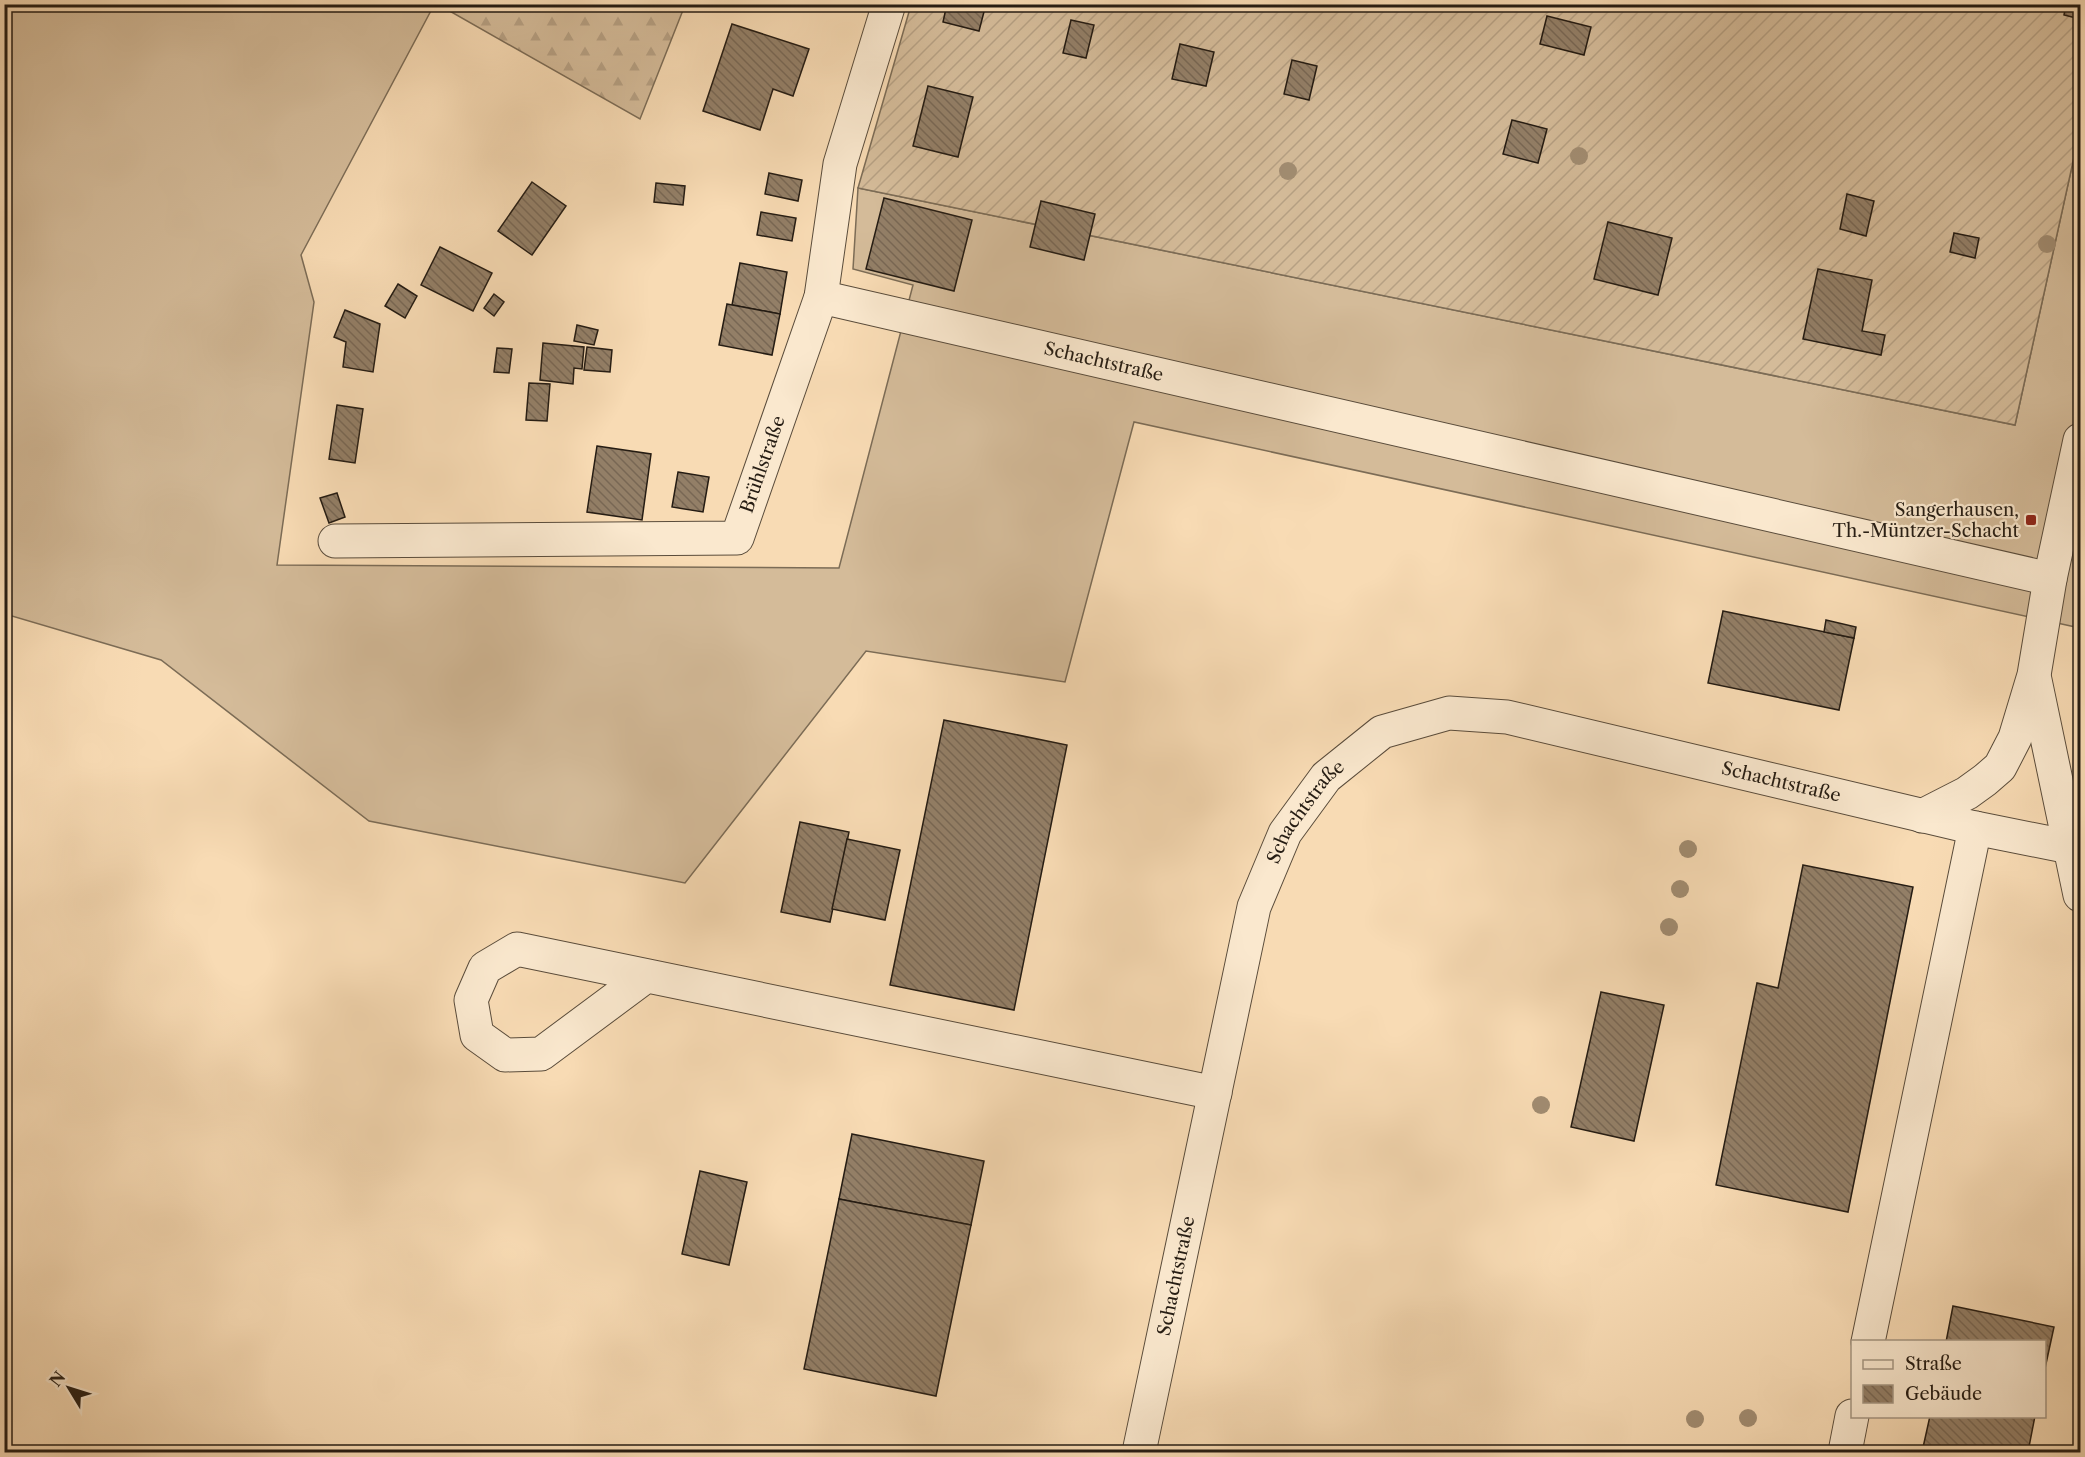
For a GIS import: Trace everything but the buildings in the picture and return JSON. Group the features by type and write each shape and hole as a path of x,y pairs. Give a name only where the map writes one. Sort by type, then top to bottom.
{"street":[{"name":"Brühlstraße","path":"335,541 737,538 821,297 840,164 889,4"},
{"name":"Schachtstraße","path":"821,297 2050,579"},
{"path":"1922,816 1967,793 1985,780 2000,767 2015,738 2034,675 2050,579 2080,440"},
{"path":"2034,675 2076,848 2080,896"},
{"name":"Schachtstraße","path":"1139,1452 1254,908 1285,832 1326,777 1382,732 1449,713 1507,717 1922,816 2076,848"},
{"path":"1868,1340 1975,828"},
{"path":"646,975 541,1054 505,1056 477,1035 471,1000 485,968 517,949 646,975 1215,1092"},
{"path":"1845,1452 1852,1418"}],"green space":[{"path":"11,5 434,5 301,255 314,302 277,565 839,568 913,285 853,269 858,188 2015,425 2080,130 2080,628 1134,422 1065,682 866,651 685,883 369,821 161,660 5,614 4,25"},
{"path":"439,5 685,5 640,119"},
{"path":"911,5 2080,5 2080,130 2015,425 858,188"}],"place":[{"name":"Sangerhausen, Th.-Müntzer-Schacht","path":"2031,520"}]}
